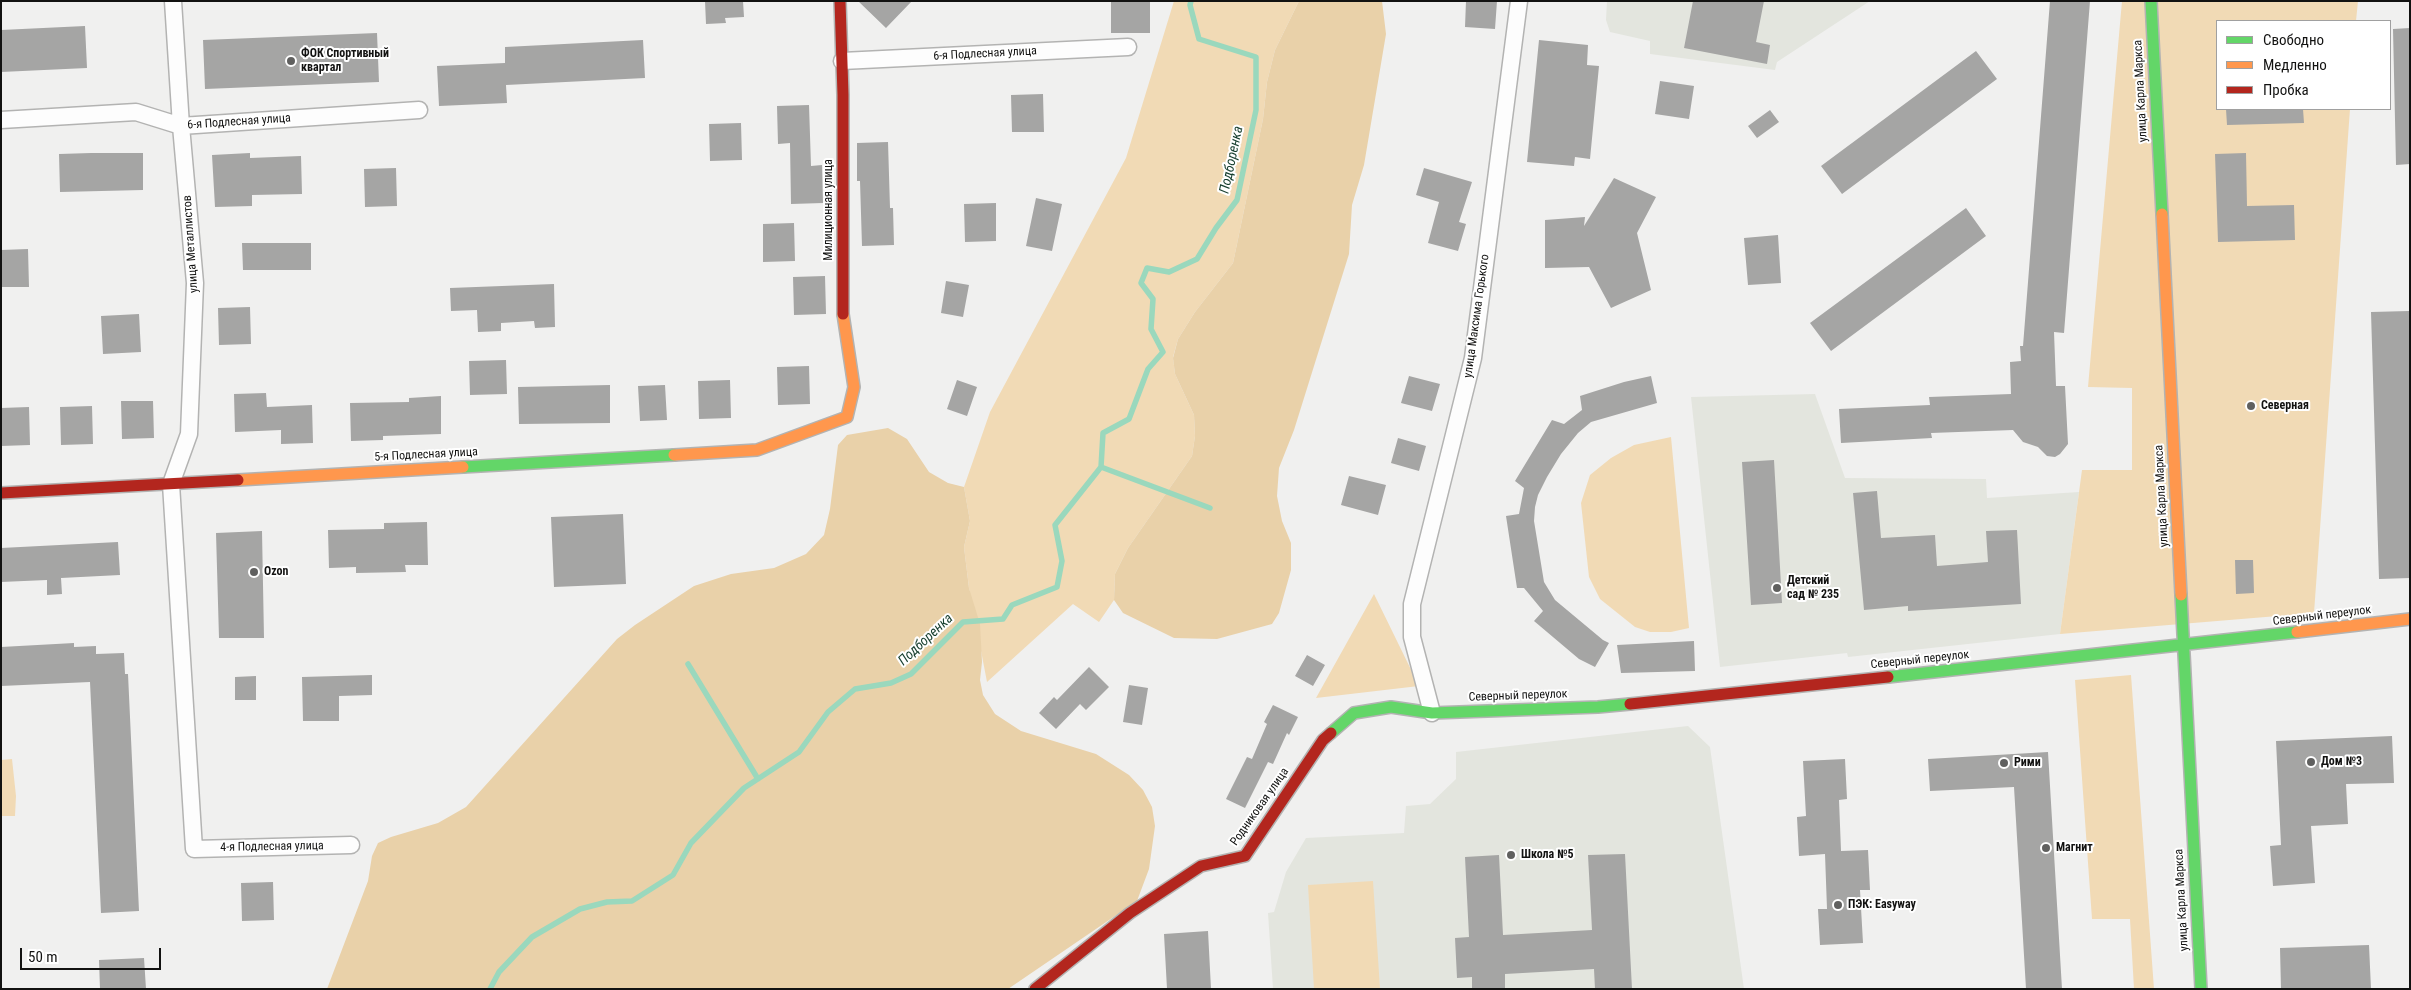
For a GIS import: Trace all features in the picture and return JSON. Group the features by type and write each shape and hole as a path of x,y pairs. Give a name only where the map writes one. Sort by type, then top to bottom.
{"street":[{"name":"улица Металлистов","path":"171,484 189,434 195,283 181,126 173,1"},
{"name":"Милиционная улица","path":"840,1 842,61 842,307 854,387 852,402 847,416"},
{"name":"улица Максима Горького","path":"1432,713 1412,637 1412,604 1473,358 1518,1"},
{"name":"улица Карла Маркса","path":"2151,1 2182,646 2201,989"},
{"name":"6-я Подлесная улица","path":"842,61 1128,47"},
{"name":"6-я Подлесная улица","path":"1,120 136,112 181,126 418,110"},
{"name":"5-я Подлесная улица","path":"1,493 757,450 847,416"},
{"name":"4-я Подлесная улица","path":"171,484 194,849 351,845"},
{"name":"Северный переулок","path":"1432,713 1598,707 2182,646 2410,620"},
{"name":"Родниковая улица","path":"1035,989 1130,913 1201,866 1245,856 1324,740 1354,713 1391,707 1432,713"}],"shaded area":[{"path":"1174,1 1299,1 1275,50 1267,82 1263,119 1233,263 1195,312 1178,339 1173,357 1175,374 1194,415 1195,436 1192,456 1128,548 1115,574 1114,600 1099,622 1073,604 987,682 969,588 964,547 970,521 964,487 990,412 1126,158"},
{"path":"1299,1 1382,1 1386,34 1364,165 1352,205 1349,254 1294,430 1279,468 1277,496 1282,521 1291,543 1291,570 1279,613 1272,624 1217,639 1174,638 1123,613 1114,600 1115,574 1128,548 1192,456 1195,436 1194,415 1175,374 1173,358 1178,339 1195,312 1233,263 1263,119 1267,82 1275,50"},
{"path":"1607,1 1870,1 1777,62 1775,70 1650,54 1650,41 1610,32 1606,20"},
{"path":"2122,1 2358,1 2356,20 2216,20 2216,110 2350,110 2314,613 2060,634 2082,470 2132,470 2132,388 2088,387"},
{"path":"1815,394 1845,478 1986,479 1987,498 2079,492 2060,634 1848,657 1847,653 1720,667 1691,397"},
{"path":"888,428 907,439 929,472 948,483 964,487 970,521 964,547 969,588 980,624 982,662 980,680 983,695 995,714 1021,731 1096,754 1129,775 1143,790 1152,807 1155,826 1149,869 1137,901 1008,989 327,989 368,881 372,856 378,843 391,837 438,823 466,807 617,639 635,625 694,586 731,574 774,568 806,554 824,535 830,509 838,445 847,435"},
{"path":"1671,437 1689,628 1671,632 1650,632 1635,627 1600,599 1589,577 1581,503 1590,475 1611,458 1634,445"},
{"path":"1374,594 1419,686 1316,698"},
{"path":"2131,675 2154,989 2134,989 2130,919 2092,919 2075,680"},
{"name":"Школа №5","path":"1688,726 1710,747 1744,989 1273,989 1268,913 1274,912 1286,872 1306,838 1404,833 1406,806 1430,804 1456,779 1456,752"},
{"path":"12,759 16,796 15,816 1,816 1,760"},
{"path":"1373,881 1380,989 1314,989 1308,885"}],"building":[{"path":"705,1 743,1 744,17 725,18 726,23 706,24"},
{"path":"858,1 912,1 886,28"},
{"path":"1111,1 1150,1 1150,33 1111,33"},
{"path":"1466,1 1497,1 1495,29 1465,27"},
{"path":"1693,1 1764,1 1756,42 1770,45 1767,64 1684,48"},
{"path":"2050,1 2090,1 2064,333 2054,332 2056,386 2065,386 2068,444 2055,457 2047,456 2038,447 2023,442 2013,430 1931,433 1932,438 1841,443 1839,409 1930,405 1929,397 2011,394 2010,362 2021,361 2020,346 2023,346"},
{"path":"85,26 87,68 1,72 1,30"},
{"path":"2410,28 2410,164 2396,165 2393,29"},
{"path":"377,33 379,82 205,89 203,40"},
{"path":"643,40 645,78 506,85 507,103 439,106 437,66 505,63 505,47"},
{"path":"1539,40 1588,45 1587,65 1599,66 1590,159 1575,157 1574,166 1527,162"},
{"path":"1976,51 1997,79 1842,194 1821,166"},
{"path":"1660,81 1694,86 1689,119 1655,114"},
{"path":"1043,94 1044,132 1012,132 1011,95"},
{"path":"809,105 811,166 822,165 823,203 791,204 790,143 778,144 777,106"},
{"path":"1770,110 1779,122 1757,138 1748,126"},
{"path":"2226,110 2303,110 2304,123 2227,125"},
{"path":"741,123 742,160 710,161 709,124"},
{"path":"888,142 890,208 893,208 894,245 862,246 860,181 857,181 857,143"},
{"path":"143,153 143,190 60,192 59,154"},
{"path":"250,153 250,158 301,156 302,194 252,195 252,206 215,207 212,155"},
{"path":"2246,153 2247,206 2294,205 2295,240 2218,242 2215,154"},
{"path":"396,168 397,206 365,207 364,169"},
{"path":"1424,168 1472,182 1459,222 1466,224 1458,251 1428,243 1439,202 1416,195"},
{"path":"1614,178 1656,197 1637,233 1651,290 1611,308 1589,267 1545,268 1545,220 1585,217 1584,226"},
{"path":"1036,198 1062,204 1052,251 1026,246"},
{"path":"996,203 996,241 965,242 964,204"},
{"path":"1966,208 1986,236 1831,351 1810,323"},
{"path":"794,223 795,261 763,262 763,224"},
{"path":"1778,235 1781,283 1748,285 1744,238"},
{"path":"242,243 311,243 311,270 243,270"},
{"path":"28,249 29,287 1,287 1,250"},
{"path":"825,276 826,314 794,315 793,277"},
{"path":"946,281 969,285 963,317 941,313"},
{"path":"554,284 555,327 535,328 534,321 501,323 501,331 478,332 477,310 451,311 450,288"},
{"path":"250,307 251,344 219,345 218,308"},
{"path":"2409,311 2410,578 2379,579 2371,312"},
{"path":"139,314 141,352 103,354 101,316"},
{"path":"506,360 507,394 470,395 469,361"},
{"path":"809,366 810,404 778,405 777,367"},
{"path":"1409,376 1440,384 1432,411 1401,403"},
{"path":"1651,376 1657,403 1591,422 1578,433 1561,454 1547,477 1538,495 1535,507 1534,521 1544,582 1555,600 1609,643 1595,667 1579,659 1534,621 1543,611 1524,588 1517,588 1506,516 1519,514 1524,488 1515,481 1552,420 1564,424 1582,410 1580,396 1624,382"},
{"path":"730,380 731,418 699,419 698,381"},
{"path":"957,380 977,387 967,416 947,409"},
{"path":"610,385 610,423 519,424 518,387"},
{"path":"665,385 667,420 640,421 638,386"},
{"path":"266,393 267,407 312,405 313,443 281,444 281,430 235,432 234,394"},
{"path":"441,396 441,434 383,436 383,440 351,441 350,403 409,402 409,398"},
{"path":"121,401 153,401 154,438 122,439"},
{"path":"92,406 93,444 61,445 60,407"},
{"path":"29,407 30,445 1,446 1,408"},
{"path":"1398,438 1426,446 1419,471 1391,463"},
{"path":"1774,460 1782,603 1751,605 1742,462"},
{"path":"1349,476 1386,485 1378,515 1341,505"},
{"path":"1877,491 1881,538 1935,535 1937,566 1988,562 1986,531 2017,530 2021,604 1908,611 1908,606 1864,610 1853,493"},
{"path":"623,514 626,584 554,587 551,517"},
{"path":"427,522 428,565 405,565 406,572 356,573 356,567 329,568 328,530 384,529 384,523"},
{"path":"262,531 264,638 219,638 216,533"},
{"path":"118,542 120,575 61,578 62,594 47,595 47,580 1,582 1,548"},
{"path":"2235,560 2253,560 2254,593 2236,594"},
{"path":"1694,641 1695,671 1621,673 1617,645"},
{"path":"74,643 74,647 96,646 96,654 124,653 125,674 128,674 139,911 101,913 90,682 1,686 1,647"},
{"path":"1307,655 1325,665 1313,686 1295,676"},
{"path":"1089,667 1109,687 1086,710 1080,704 1056,729 1039,713 1054,697 1057,700"},
{"path":"372,675 372,695 339,696 339,721 303,721 302,677"},
{"path":"256,676 256,700 235,700 235,677"},
{"path":"1129,685 1148,688 1142,725 1123,722"},
{"path":"1273,705 1298,717 1289,735 1287,733 1273,764 1268,762 1245,808 1226,799 1247,757 1252,759 1267,724 1264,722"},
{"path":"2392,736 2394,783 2346,784 2348,824 2311,826 2315,883 2273,886 2270,846 2281,845 2276,741"},
{"path":"2048,752 2062,989 2026,989 2014,787 1930,791 1928,759"},
{"path":"1845,759 1847,799 1839,800 1841,851 1868,850 1870,890 1860,890 1863,943 1820,945 1818,909 1827,909 1825,854 1799,856 1797,817 1806,816 1803,761"},
{"path":"1625,854 1632,989 1595,989 1594,969 1505,974 1505,989 1472,989 1472,977 1457,978 1455,938 1469,937 1465,857 1499,855 1503,935 1592,930 1588,855"},
{"path":"273,882 274,920 242,921 241,883"},
{"path":"1208,931 1211,989 1167,989 1164,934"},
{"path":"2369,945 2371,989 2281,989 2280,948"},
{"path":"144,958 146,989 100,989 99,960"}],"waterway":[{"name":"Подборенка","path":"490,989 499,972 532,937 580,909 607,902 632,901 673,875 691,843 744,788 799,752 828,712 855,689 891,683 911,674 963,622 1003,619 1012,605 1057,587 1062,561 1055,525 1101,467 1103,433 1129,419 1148,369 1163,352 1151,329 1153,299 1141,283 1147,268 1169,272 1197,259 1216,228 1237,200 1256,110 1256,57 1199,39 1190,5 1191,1"},
{"path":"1101,467 1210,508"},
{"path":"688,664 758,779"}],"traffic: fast":[{"path":"2151,1 2162,214"},
{"path":"463,467 674,455"},
{"path":"2181,595 2201,989"},
{"path":"1888,677 2297,632"},
{"path":"1331,733 1354,713 1391,707 1432,713 1598,707 1630,704"}],"traffic: slow":[{"path":"2162,214 2181,595"},
{"path":"674,455 757,450 847,417 854,387 843,314"},
{"path":"238,480 463,467"},
{"path":"2297,632 2410,619"}],"traffic: jam":[{"path":"840,1 843,95 843,314"},
{"path":"1,493 238,480"},
{"path":"1630,704 1888,677"},
{"path":"1035,989 1130,913 1201,866 1245,856 1323,740 1331,733"}],"place":[{"name":"ФОК Спортивный квартал","path":"291,61"},
{"name":"Северная","path":"2251,406"},
{"name":"Ozon","path":"254,572"},
{"name":"Детский сад № 235","path":"1777,588"},
{"name":"Дом №3","path":"2311,762"},
{"name":"Рими","path":"2004,763"},
{"name":"Магнит","path":"2046,848"},
{"name":"Школа №5","path":"1511,855"},
{"name":"ПЭК: Easyway","path":"1838,905"}]}
